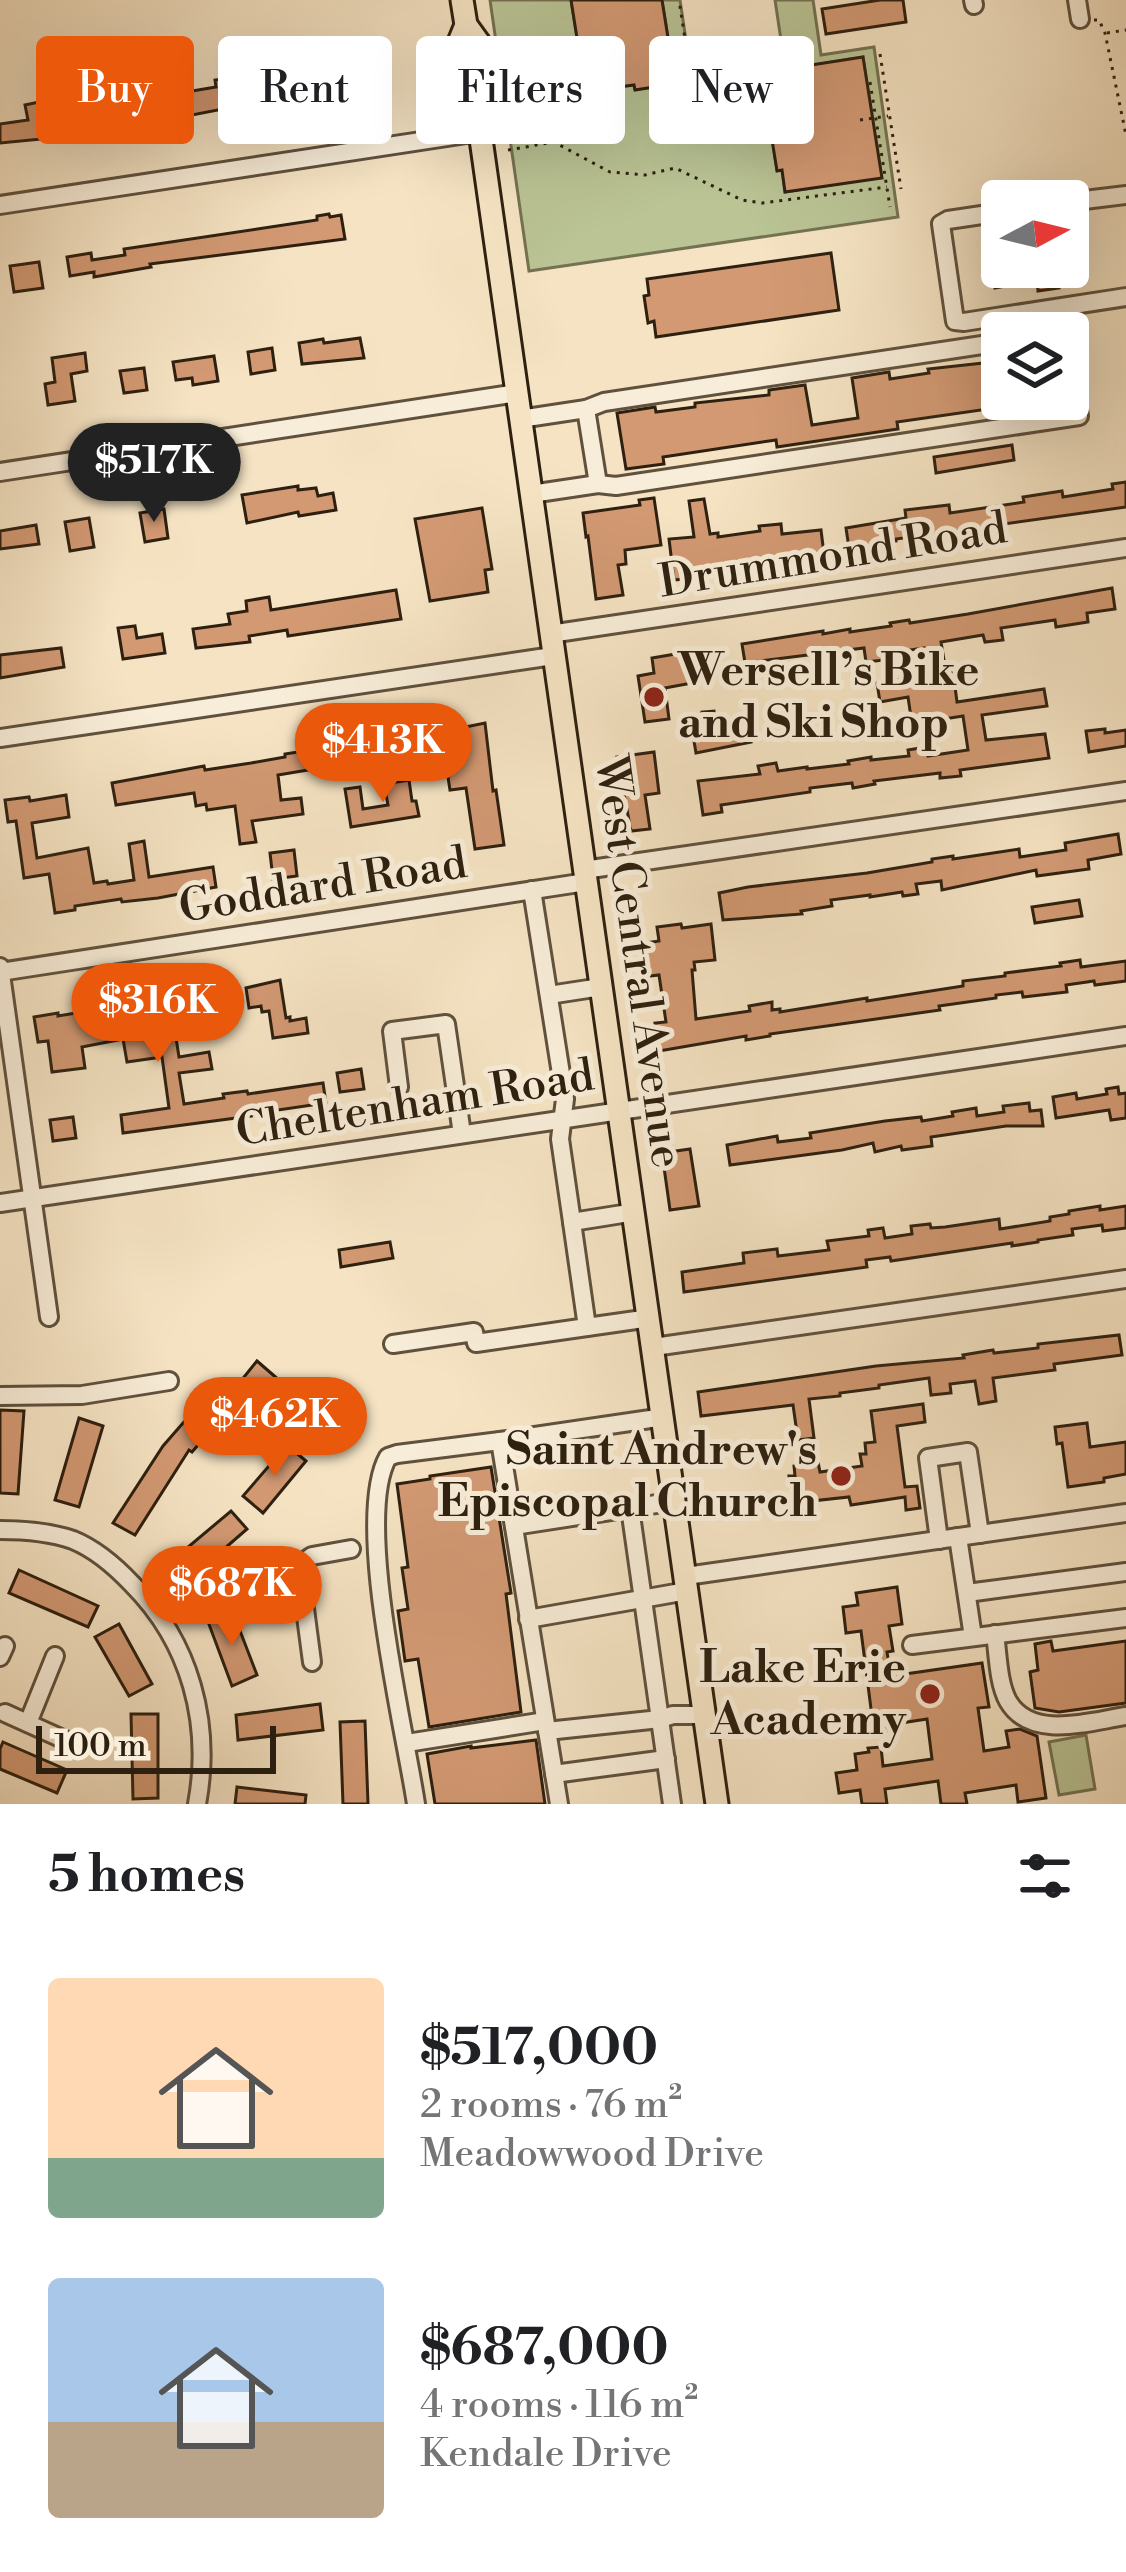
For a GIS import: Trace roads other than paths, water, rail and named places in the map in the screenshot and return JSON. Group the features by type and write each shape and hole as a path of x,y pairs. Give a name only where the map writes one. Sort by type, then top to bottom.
{"main road":[{"name":"West Central Avenue","path":"462,0 466,25 474,36"},
{"name":"West Central Avenue","path":"482,144 717,1804"}],"street":[{"path":"0,205 416,142"},
{"path":"1089,199 1126,195"},
{"path":"981,215 940,224 955,321 1126,297"},
{"path":"520,419 981,345"},
{"path":"0,472 517,393"},
{"path":"586,409 598,484"},
{"path":"531,494 598,484 616,486 1053,420"},
{"name":"Drummond Road","path":"0,738 1126,548"},
{"name":"Goddard Road","path":"0,970 532,890 585,876 1126,791"},
{"path":"532,890 565,1099 560,1138 587,1327"},
{"path":"0,970 49,1317"},
{"path":"549,995 601,987"},
{"path":"399,1087 392,1031 446,1024 462,1134"},
{"name":"Cheltenham Road","path":"0,1203 1126,1036"},
{"path":"572,1222 635,1213"},
{"path":"654,1347 1126,1279"},
{"path":"393,1344 474,1332 476,1343 650,1318"},
{"path":"0,1396 82,1395 169,1381"},
{"path":"416,1804 387,1634 376,1530 388,1457 407,1450 500,1442 664,1417"},
{"path":"500,1442 559,1804"},
{"path":"973,1637 967,1593 928,1458 968,1452 980,1534"},
{"path":"514,1526 676,1501"},
{"path":"630,1508 672,1804"},
{"path":"528,1619 642,1599 687,1583 1126,1513"},
{"path":"0,1530 72,1540 121,1573 156,1611 176,1640 193,1687 199,1719 197,1804"},
{"path":"156,1611 244,1581 285,1575 312,1556 351,1549"},
{"path":"293,1571 312,1662"},
{"path":"967,1593 1126,1572"},
{"path":"912,1645 1126,1618"},
{"path":"995,1634 1005,1697 1026,1718 1059,1726 1126,1716"},
{"path":"28,1723 55,1656"},
{"path":"406,1743 546,1726 703,1715"},
{"path":"2,1716 76,1745"},
{"path":"554,1774 666,1760"}],"place":[{"name":"Wersell’s Bike and Ski Shop","path":"654,697"},
{"name":"Saint Andrew's Episcopal Church","path":"841,1476"},
{"name":"Lake Erie Academy","path":"930,1694"}]}
